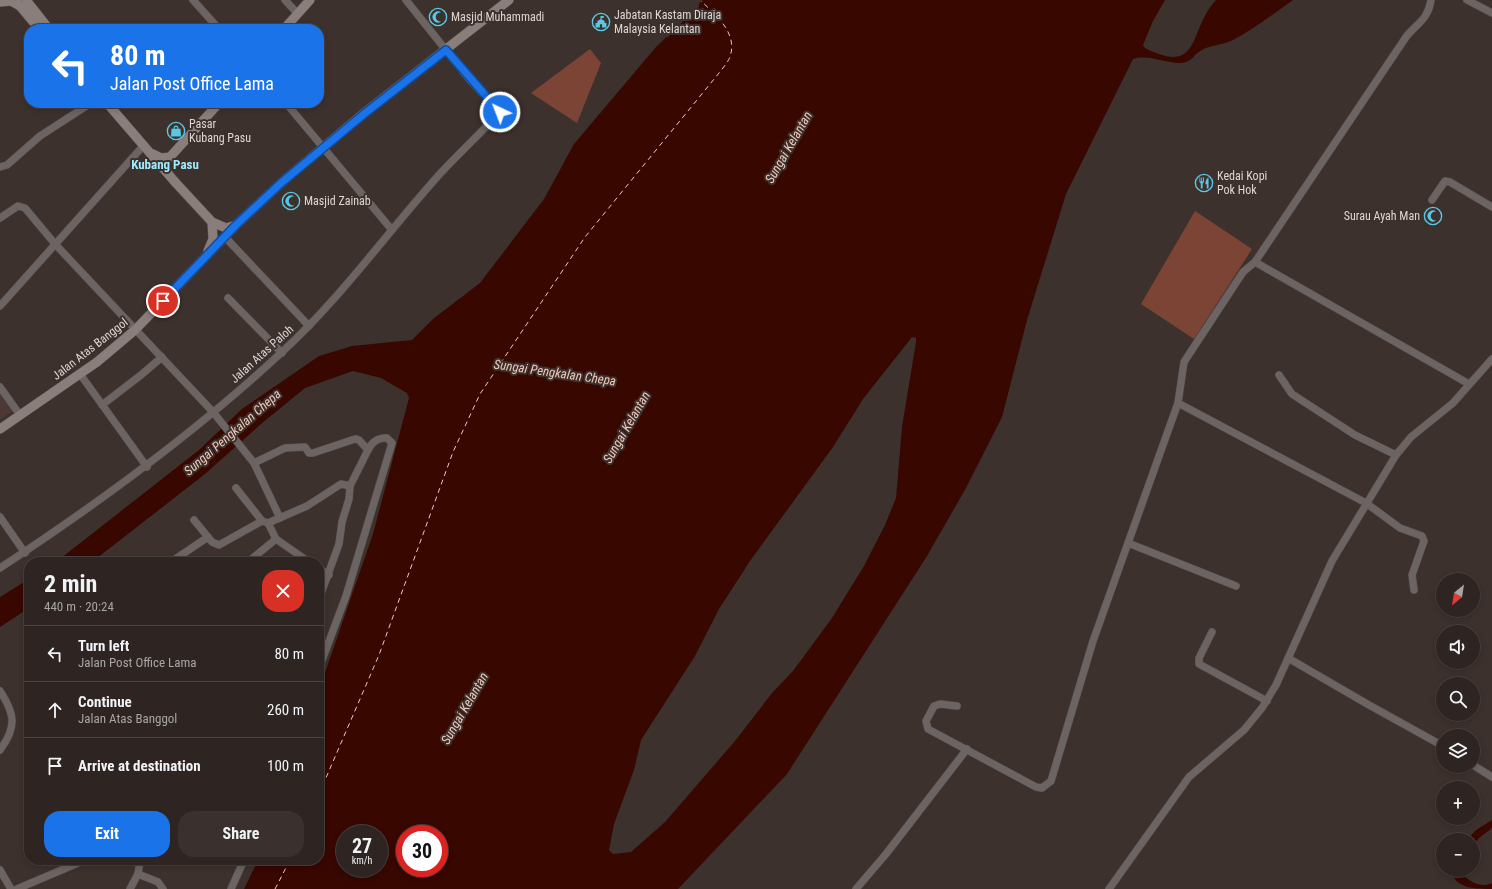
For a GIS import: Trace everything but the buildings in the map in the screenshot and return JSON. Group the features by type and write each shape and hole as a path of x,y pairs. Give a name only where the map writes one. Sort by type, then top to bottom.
{"main road":[{"path":"289,24 310,0"},
{"name":"Jalan Atas Banggol","path":"0,429 80,374 135,330 236,225 364,114 509,0"},
{"path":"0,2 21,2 44,24"},
{"path":"21,2 36,24"},
{"path":"111,108 175,182 212,222 226,228 236,225"},
{"path":"151,153 164,159 175,153 215,108"},
{"path":"175,153 170,168 175,182"},
{"path":"207,254 213,239 212,222"}],"street":[{"path":"193,0 215,24"},
{"path":"285,0 298,14"},
{"path":"406,0 446,50"},
{"path":"957,706 936,705 926,721 926,726 930,730 1036,787 1042,788 1051,781 1094,641 1178,403 1184,362 1243,272 1255,262 1406,37 1425,17 1429,11 1431,0"},
{"path":"1467,0 1492,13"},
{"name":"Jalan Atas Paloh","path":"0,568 147,467 282,353 309,326 439,175 500,112 446,50"},
{"path":"0,167 7,165 40,136 83,108"},
{"path":"290,108 392,230"},
{"path":"0,306 144,145"},
{"path":"1432,200 1445,181 1450,182 1492,208"},
{"path":"0,218 18,206 22,206 55,244 224,425 254,463 280,518"},
{"path":"225,237 309,326"},
{"path":"1255,262 1469,384"},
{"path":"228,298 282,353"},
{"path":"102,406 162,357"},
{"path":"1109,889 1189,777 1244,730 1267,701 1276,685 1332,561 1396,455 1411,437 1453,402 1492,359"},
{"path":"80,374 147,467"},
{"path":"1279,375 1291,393 1355,435 1396,455"},
{"path":"0,387 20,415"},
{"path":"1178,403 1366,503 1400,528 1424,537 1424,541 1412,575 1414,590"},
{"path":"324,586 329,575 350,499 350,486 370,446 379,438 387,438 392,443 346,596 324,655"},
{"path":"254,463 285,448 305,446 309,453 313,453 355,439 359,440 368,450"},
{"path":"194,520 214,544 219,545 265,522 280,518 307,506 341,484 350,486"},
{"path":"236,488 265,522 276,539 297,557"},
{"path":"0,518 25,552"},
{"path":"178,557 208,537"},
{"path":"254,557 276,539"},
{"path":"1128,542 1236,586"},
{"path":"324,572 329,575"},
{"path":"1212,632 1198,658 1199,664 1267,701"},
{"path":"1288,658 1369,706 1436,742"},
{"path":"0,691 10,708 13,718 10,734 0,750"},
{"path":"856,889 886,854 967,749"},
{"path":"1480,769 1492,777"},
{"path":"17,889 73,865"},
{"path":"130,889 138,874 139,865"},
{"path":"231,889 242,865"},
{"path":"0,870 11,889"},
{"path":"138,874 158,882 163,889"}],"shaded area":[{"path":"590,49 601,63 577,123 531,93"},
{"path":"1195,211 1252,249 1194,339 1141,304"},
{"path":"0,390 14,410 0,420"}],"water":[{"path":"702,0 1165,0 1153,21 1143,45 1145,48 1163,55 1176,57 1185,53 1191,46 1207,12 1216,0 1293,0 1239,37 1228,42 1205,48 1191,60 1176,63 1151,58 1133,59 1066,194 1027,320 1002,417 966,488 927,556 787,774 678,889 244,889 256,865 324,865 324,676 373,534 409,398 407,393 381,378 353,371 305,388 261,424 205,474 98,557 62,557 199,450 242,409 319,356 352,346 412,340 433,319 480,283 544,199 574,144 656,47 689,15 693,19 697,14 699,4","holes":["912,337 916,338 902,427 896,498 885,525 864,566 832,618 793,671 772,693 735,741 665,822 631,852 613,854 609,850 614,824 634,770 641,740 695,656 719,609 750,561 833,447 863,399"]},
{"path":"24,582 24,611 0,627 0,597"},
{"path":"1492,820 1492,828 1480,837 1480,833 1473,833"},
{"path":"1454,877 1465,877 1481,885 1492,883 1492,889 1467,887 1456,881"}],"pier":[{"path":"699,0 702,0 699,2 698,14 693,19 689,15 667,38 665,36 688,13 693,16 696,13"}],"ferry route":[{"path":"324,782 379,655 453,452 480,394 585,237 719,73 730,57 732,48 728,32 713,12 701,1"},
{"path":"275,889 287,865"}],"place":[{"name":"Masjid Muhammadi","path":"438,17"},
{"name":"Jabatan Kastam Diraja Malaysia Kelantan","path":"601,22"},
{"name":"Pasar Kubang Pasu","path":"176,131"},
{"name":"Kedai Kopi Pok Hok","path":"1204,183"},
{"name":"Masjid Zainab","path":"291,201"},
{"name":"Surau Ayah Man","path":"1433,216"}],"district":[{"name":"Kubang Pasu","path":"165,164"}],"route":[{"path":"163,301 236,225 281,183 364,114 446,50 469,79 500,112"}],"water label":[{"name":"Sungai Kelantan","path":"788,147"},
{"name":"Sungai Pengkalan Chepa","path":"555,372"},
{"name":"Sungai Kelantan","path":"626,427"},
{"name":"Sungai Pengkalan Chepa","path":"232,432"},
{"name":"Sungai Kelantan","path":"464,708"}]}
